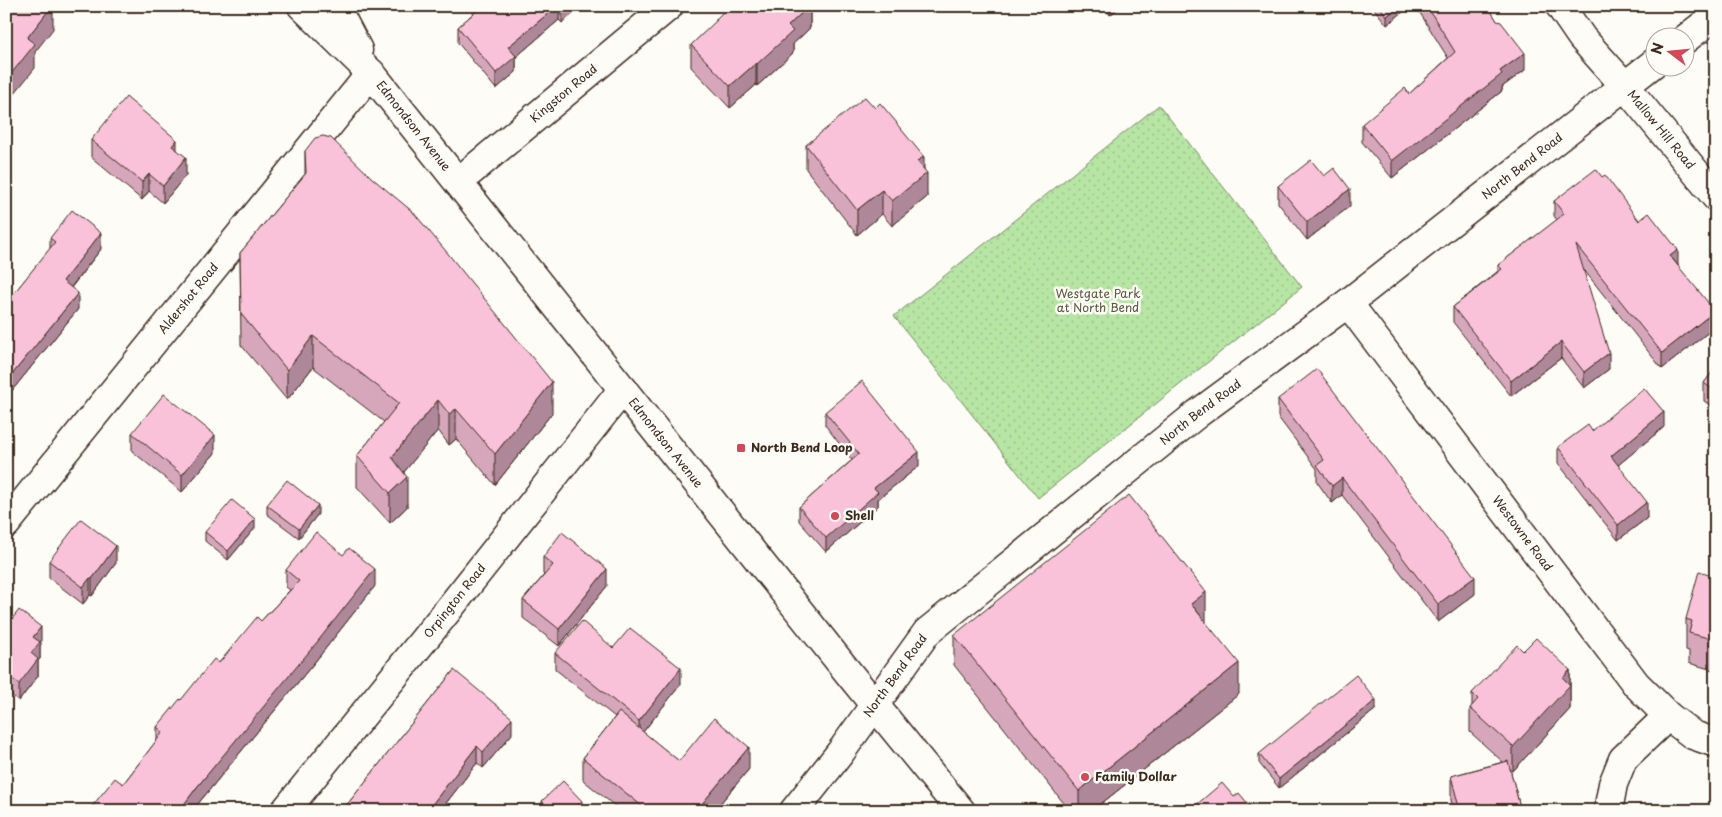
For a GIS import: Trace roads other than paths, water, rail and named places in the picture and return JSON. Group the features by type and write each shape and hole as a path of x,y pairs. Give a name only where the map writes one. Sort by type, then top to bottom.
{"street":[{"name":"Edmondson Avenue","path":"302,6 371,73 961,811"},
{"name":"Edmondson Avenue","path":"335,6 371,73"},
{"name":"Kingston Road","path":"458,182 670,6"},
{"name":"Mallow Hill Road","path":"1560,6 1582,38 1625,86 1716,197"},
{"path":"1694,32 1716,15"},
{"name":"North Bend Road","path":"794,811 840,753 927,632 1197,414 1348,303 1644,71"},
{"name":"Aldershot Road","path":"6,524 371,73"},
{"name":"Westowne Road","path":"1348,303 1636,684 1668,716 1693,734 1716,743"},
{"name":"Orpington Road","path":"285,811 460,595 623,389"},
{"path":"1608,811 1612,784 1623,758 1668,716"}],"place":[{"name":"North Bend Loop","path":"741,448"},
{"name":"Shell","path":"835,516"},
{"name":"Family Dollar","path":"1085,777"}],"park label":[{"name":"Westgate Park at North Bend","path":"1098,301"}]}
